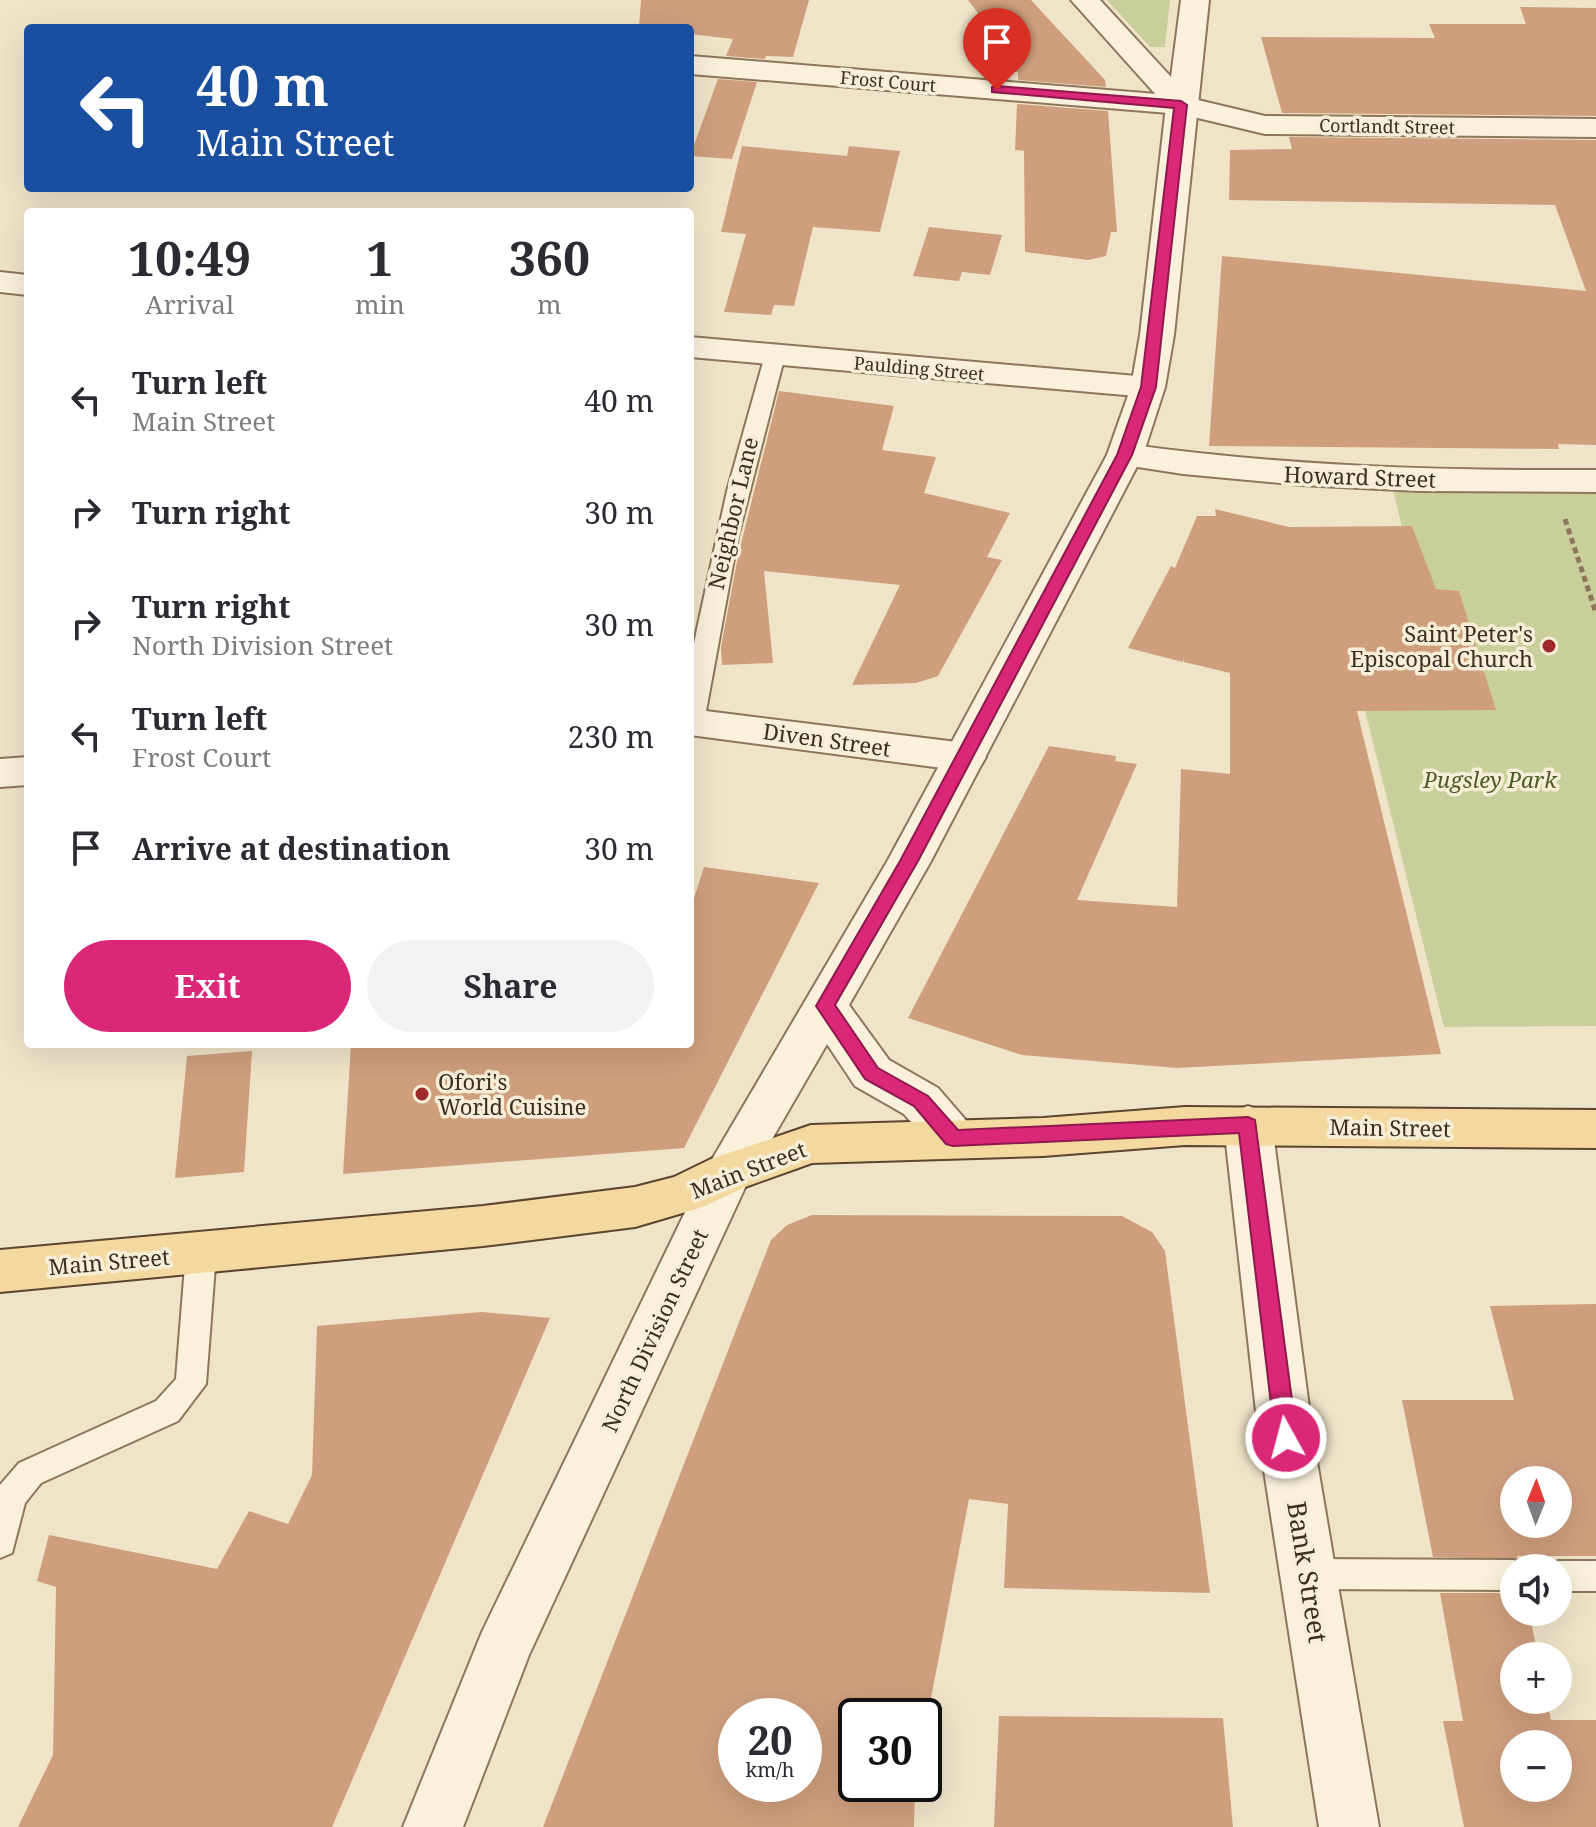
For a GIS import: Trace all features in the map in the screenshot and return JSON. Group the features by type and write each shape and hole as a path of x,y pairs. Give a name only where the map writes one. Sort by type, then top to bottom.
{"main road":[{"name":"Main Street","path":"0,1271 483,1226 635,1207 686,1193 728,1173 811,1144 1248,1125 1596,1129"}],"street":[{"path":"1085,0 1181,105"},
{"name":"North Division Street","path":"433,1827 502,1651 728,1173 965,757 1125,455 1148,387 1195,0"},
{"name":"Frost Court","path":"694,65 1181,105"},
{"name":"Cortlandt Street","path":"1181,105 1265,125 1596,128"},
{"path":"0,282 24,285"},
{"name":"Paulding Street","path":"694,347 1148,387"},
{"name":"Howard Street","path":"1125,455 1200,467 1329,478 1596,481"},
{"name":"Diven Street","path":"694,722 965,757"},
{"path":"0,773 24,771"},
{"path":"825,1006 872,1073 921,1101 953,1138"},
{"name":"Bank Street","path":"1248,1125 1286,1438 1349,1827"}],"lane":[{"name":"Neighbor Lane","path":"694,705 714,589 752,429 775,355"},
{"path":"0,1543 10,1497 30,1473 167,1411 191,1384 201,1253"},
{"path":"1308,1574 1500,1575"},
{"path":"1572,1576 1596,1576"}],"path":[{"path":"1553,481 1596,613"}],"green space":[{"path":"1107,0 1170,0 1165,47 1150,47"},
{"name":"Pugsley Park","path":"1390,478 1596,485 1596,1026 1444,1027 1361,694 1441,686"}],"building":[{"path":"641,0 809,0 793,57 766,56 765,59 726,56 733,39 694,34 694,24 639,24"},
{"path":"968,0 1031,0 1105,80 1106,87 1018,80 1018,72 979,71 978,17 981,17"},
{"path":"1520,7 1596,8 1596,116 1282,113 1261,37 1435,38 1429,24 1526,24"},
{"path":"718,79 757,82 732,159 694,156 694,145"},
{"path":"1017,104 1108,111 1117,232 1111,232 1106,256 1088,260 1025,252 1024,151 1015,150"},
{"path":"1289,137 1596,140 1596,445 1558,444 1559,449 1209,446 1222,256 1586,291 1555,205 1229,200 1230,150 1292,149"},
{"path":"742,146 847,156 849,146 900,151 880,232 813,227 794,306 774,305 771,315 724,312 746,234 721,232"},
{"path":"929,227 1002,235 990,275 962,272 959,281 913,276"},
{"path":"779,391 894,406 882,450 936,457 924,493 1010,513 987,557 1002,560 938,676 916,683 852,685 900,585 764,571 773,663 722,665 721,647 738,556"},
{"path":"1215,509 1289,527 1412,526 1436,589 1459,591 1496,710 1357,711 1441,1054 1177,1068 1022,1055 908,1018 1049,746 1116,756 1115,761 1137,764 1077,900 1177,907 1181,769 1230,774 1230,673 1184,662 1184,658 1183,662 1128,648 1171,566 1175,568 1197,516 1216,516"},
{"path":"704,867 819,883 684,1148 343,1174 351,1048 694,1048 694,898"},
{"path":"252,1051 244,1172 175,1178 187,1056"},
{"path":"812,1215 1122,1216 1152,1232 1165,1251 1210,1593 1004,1588 1008,1504 969,1499 931,1698 838,1698 838,1802 915,1802 914,1827 543,1827 771,1240 787,1225"},
{"path":"1596,1304 1596,1556 1500,1554 1500,1559 1433,1557 1402,1400 1514,1400 1490,1306"},
{"path":"481,1312 550,1318 332,1827 18,1827 53,1755 56,1587 37,1581 49,1535 217,1569 249,1511 288,1524 312,1475 317,1326"},
{"path":"1440,1593 1500,1593 1500,1626 1532,1626 1535,1642 1500,1642 1500,1714 1550,1714 1551,1720 1596,1720 1596,1827 1464,1827 1443,1721 1463,1721"},
{"path":"999,1716 1223,1718 1233,1827 994,1827"}],"place":[{"name":"Saint Peter's Episcopal Church","path":"1549,646"},
{"name":"Ofori's World Cuisine","path":"422,1094"}],"route":[{"path":"997,90 1181,105 1157,335 1148,387 1125,455 909,861 825,1006 872,1073 921,1101 953,1138 1043,1137 1185,1126 1248,1125 1286,1438"}]}
